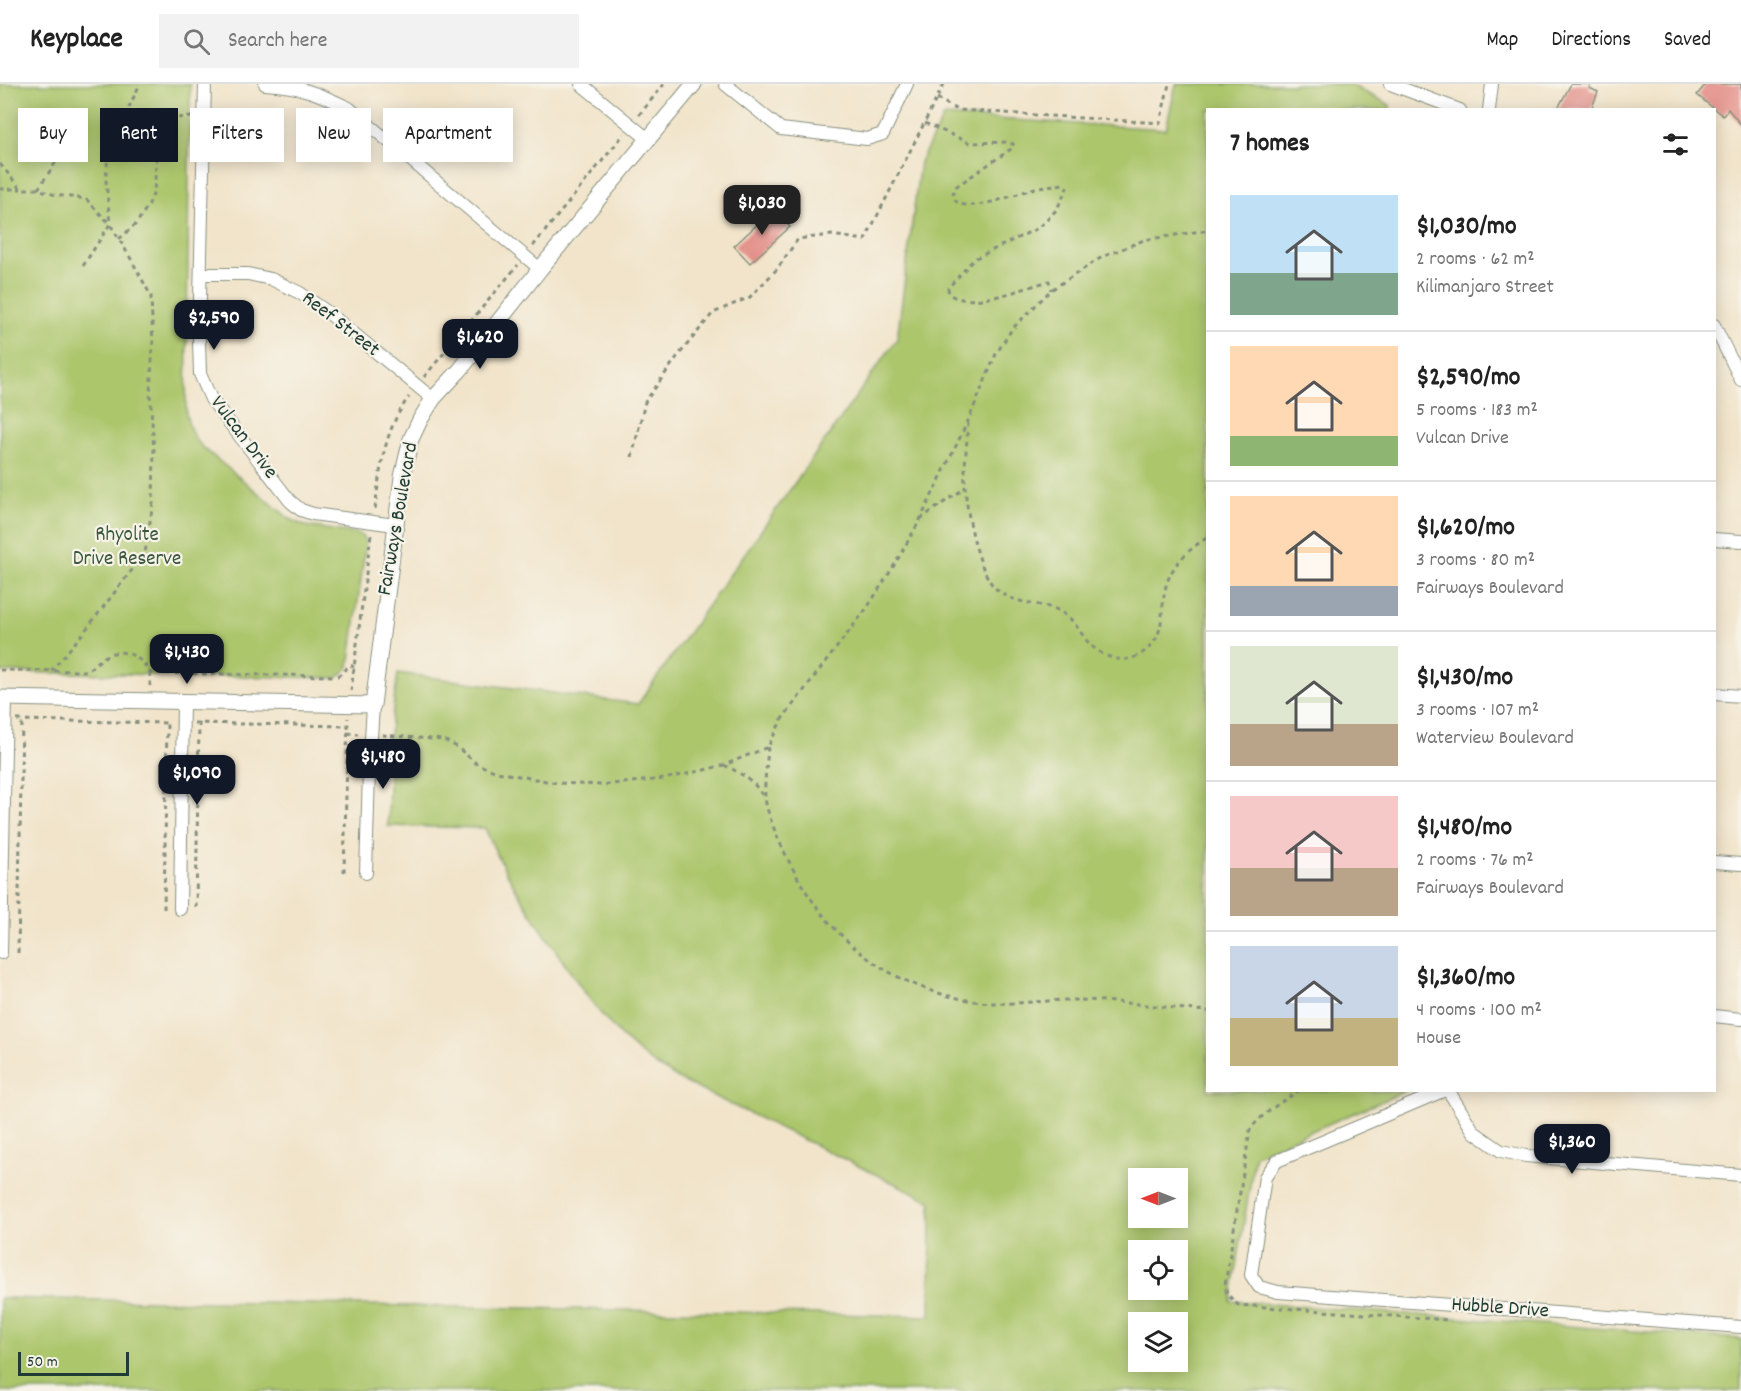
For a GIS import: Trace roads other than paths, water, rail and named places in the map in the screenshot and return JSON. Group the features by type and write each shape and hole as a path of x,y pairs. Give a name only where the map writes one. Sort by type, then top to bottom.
{"street":[{"name":"Vulcan Drive","path":"205,84 200,374 211,399 290,501 301,510 313,514 395,525"},
{"path":"265,84 314,91 349,108 540,269"},
{"path":"581,84 649,140"},
{"name":"Fairways Boulevard","path":"366,873 373,705 395,525 408,448 420,420 433,399 460,370 540,269 694,84"},
{"path":"725,84 781,129 867,139 883,134 907,84"},
{"path":"1390,84 1455,108"},
{"path":"1489,108 1492,84"},
{"name":"Reef Street","path":"201,274 248,274 271,279 300,293 330,314 433,399"},
{"path":"1716,329 1741,380"},
{"path":"1716,539 1741,541"},
{"path":"1716,694 1741,696"},
{"path":"1,953 3,698 373,705"},
{"path":"180,909 183,702"},
{"path":"1716,862 1741,864"},
{"path":"1716,1016 1741,1018"},
{"name":"Hubble Drive","path":"1442,1092 1277,1161 1265,1177 1254,1253 1251,1275 1259,1287 1278,1292 1741,1327"},
{"path":"1448,1092 1474,1132 1501,1150 1526,1156 1741,1175"}],"park label":[{"name":"Rhyolite Drive Reserve","path":"127,548"}]}
